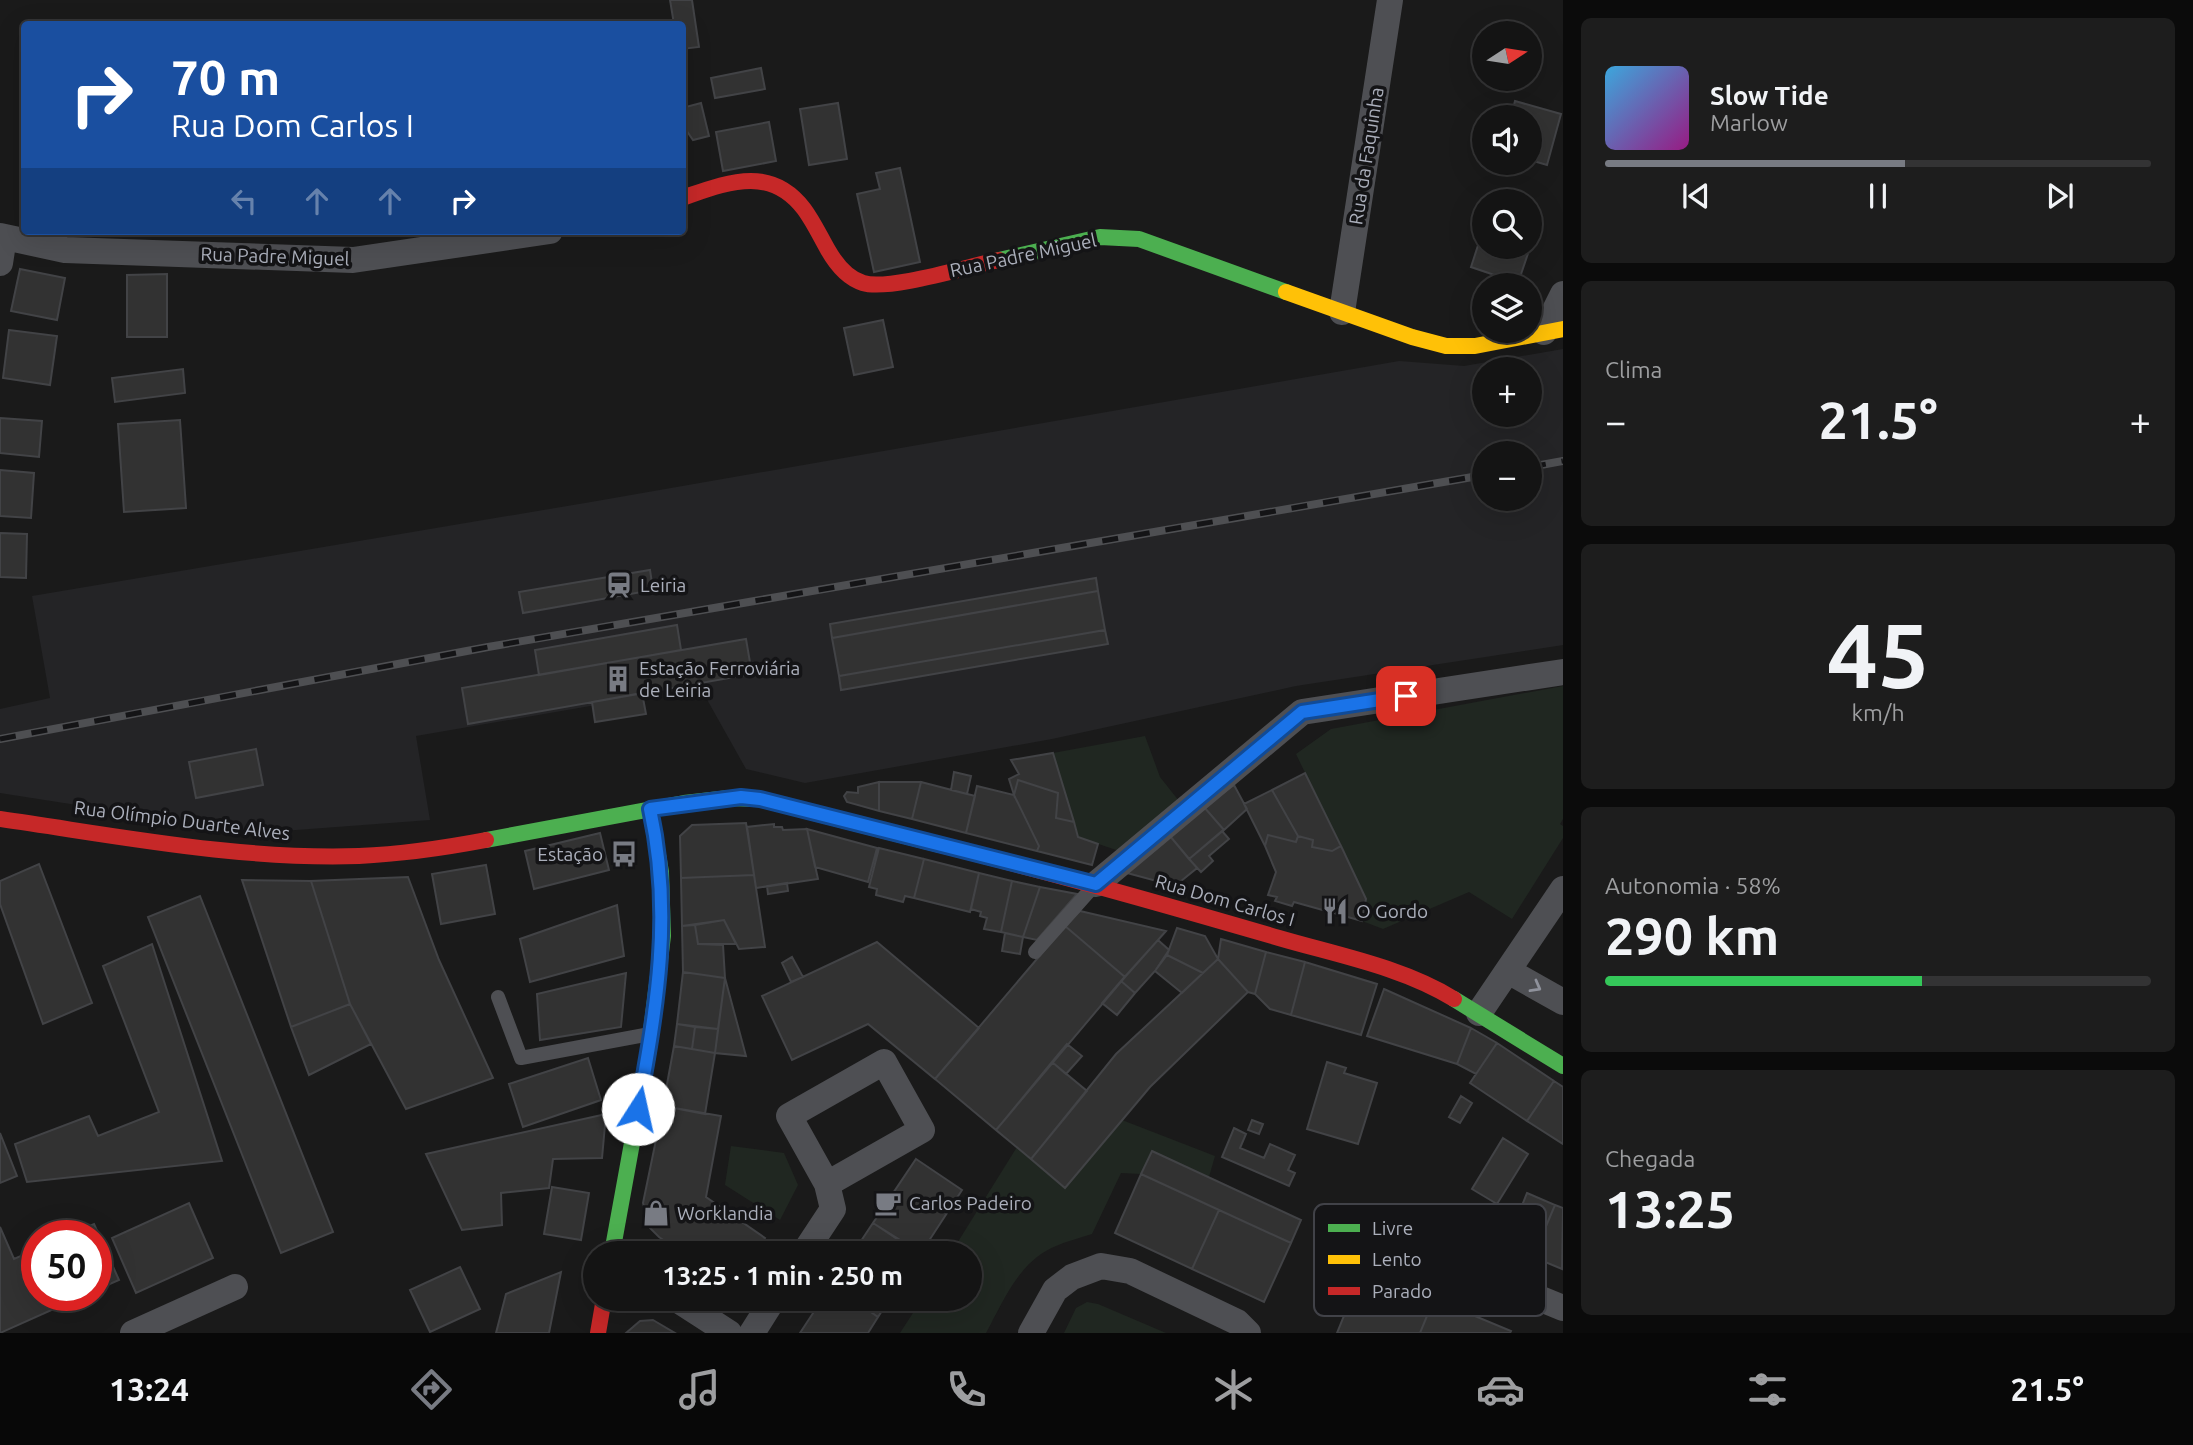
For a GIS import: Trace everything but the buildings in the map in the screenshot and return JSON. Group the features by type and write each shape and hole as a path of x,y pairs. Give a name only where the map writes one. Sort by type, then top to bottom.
{"main road":[{"name":"Rua Padre Miguel","path":"686,197 722,185 760,180 788,190 807,213 836,260 853,278 869,285 886,285 1100,237 1139,239 1412,337 1446,346 1475,346 1554,330"},
{"name":"Rua Dom Carlos I","path":"650,809 741,797 760,799 1096,884 1383,968 1439,990 1563,1066"},
{"name":"Rua Olímpio Duarte Alves","path":"0,819 220,849 331,855 440,848 650,809"},
{"path":"614,1241 651,1034 663,922 658,850 650,809"},
{"path":"598,1333 602,1311"}],"street":[{"name":"Rua da Faquinha","path":"1342,312 1390,0"},
{"name":"Rua Padre Miguel","path":"2,236 65,250 352,260 523,235"},
{"path":"0,264 2,236"},
{"path":"1554,330 1563,294"},
{"path":"1096,884 1302,712 1563,672"},
{"path":"1479,1013 1563,890"},
{"path":"1508,971 1563,1002"},
{"path":"812,1241 832,1209 827,1184 789,1116 884,1062 922,1130 827,1184"},
{"path":"1031,1333 1055,1290 1072,1277 1101,1266 1130,1271 1237,1322 1248,1333"},
{"path":"134,1333 236,1287"},
{"path":"1546,1301 1563,1308"},
{"path":"696,1311 729,1333"},
{"path":"752,1333 766,1311"}],"lane":[{"path":"1035,952 1096,884"},
{"path":"498,997 521,1058 651,1034"}],"shaded area":[{"path":"1563,349 1563,645 1296,686 1052,739 805,783 746,769 700,687 416,736 430,820 256,833 0,793 0,709 50,698 32,596 1399,361 1472,365 1472,427 1542,427 1542,357 1516,357"},
{"path":"1563,686 1563,819 1560,824 1563,826 1563,838 1512,919 1469,892 1383,929 1362,921 1366,899 1296,754 1331,729"},
{"path":"1145,736 1160,777 1179,801 1122,852 1078,837 1053,753"},
{"path":"1122,1120 1215,1156 1209,1177 1152,1151 1141,1174 1121,1173 1092,1234 1060,1244 1032,1261 1006,1295 986,1333 900,1333 914,1311 982,1311 982,1241 958,1241 1017,1147 1065,1188"},
{"path":"731,1146 784,1153 798,1185 780,1220 725,1185"},
{"path":"1087,1302 1098,1304 1166,1333 1064,1333 1076,1308"}],"railway":[{"path":"1542,465 1563,461"},
{"path":"0,739 488,647 1472,477"}],"traffic: fast":[{"path":"999,260 1100,237 1139,239 1286,292"},
{"path":"486,840 684,803 729,798 759,799 940,845"},
{"path":"614,1241 648,1055 663,936 661,872 650,809"},
{"path":"1454,999 1563,1066"}],"traffic: slow":[{"path":"1286,292 1412,337 1446,346 1475,346 1563,329"}],"traffic: jam":[{"path":"686,197 715,187 747,181 777,186 791,195 804,209 838,265 852,278 863,283 875,285 910,281 999,260"},
{"path":"0,819 224,851 314,856 391,854 486,840"},
{"path":"940,845 1369,963 1413,978 1454,999"},
{"path":"598,1333 602,1311"}],"place":[{"name":"Leiria","path":"619,585"},
{"name":"Estação Ferroviária de Leiria","path":"618,679"},
{"name":"Estação","path":"624,854"},
{"name":"O Gordo","path":"1335,911"},
{"name":"Carlos Padeiro","path":"888,1203"},
{"name":"Worklandia","path":"656,1213"}],"route":[{"path":"638,1109 651,1034 663,935 662,884 650,809 741,797 760,799 1096,884 1302,712 1406,696"}]}
